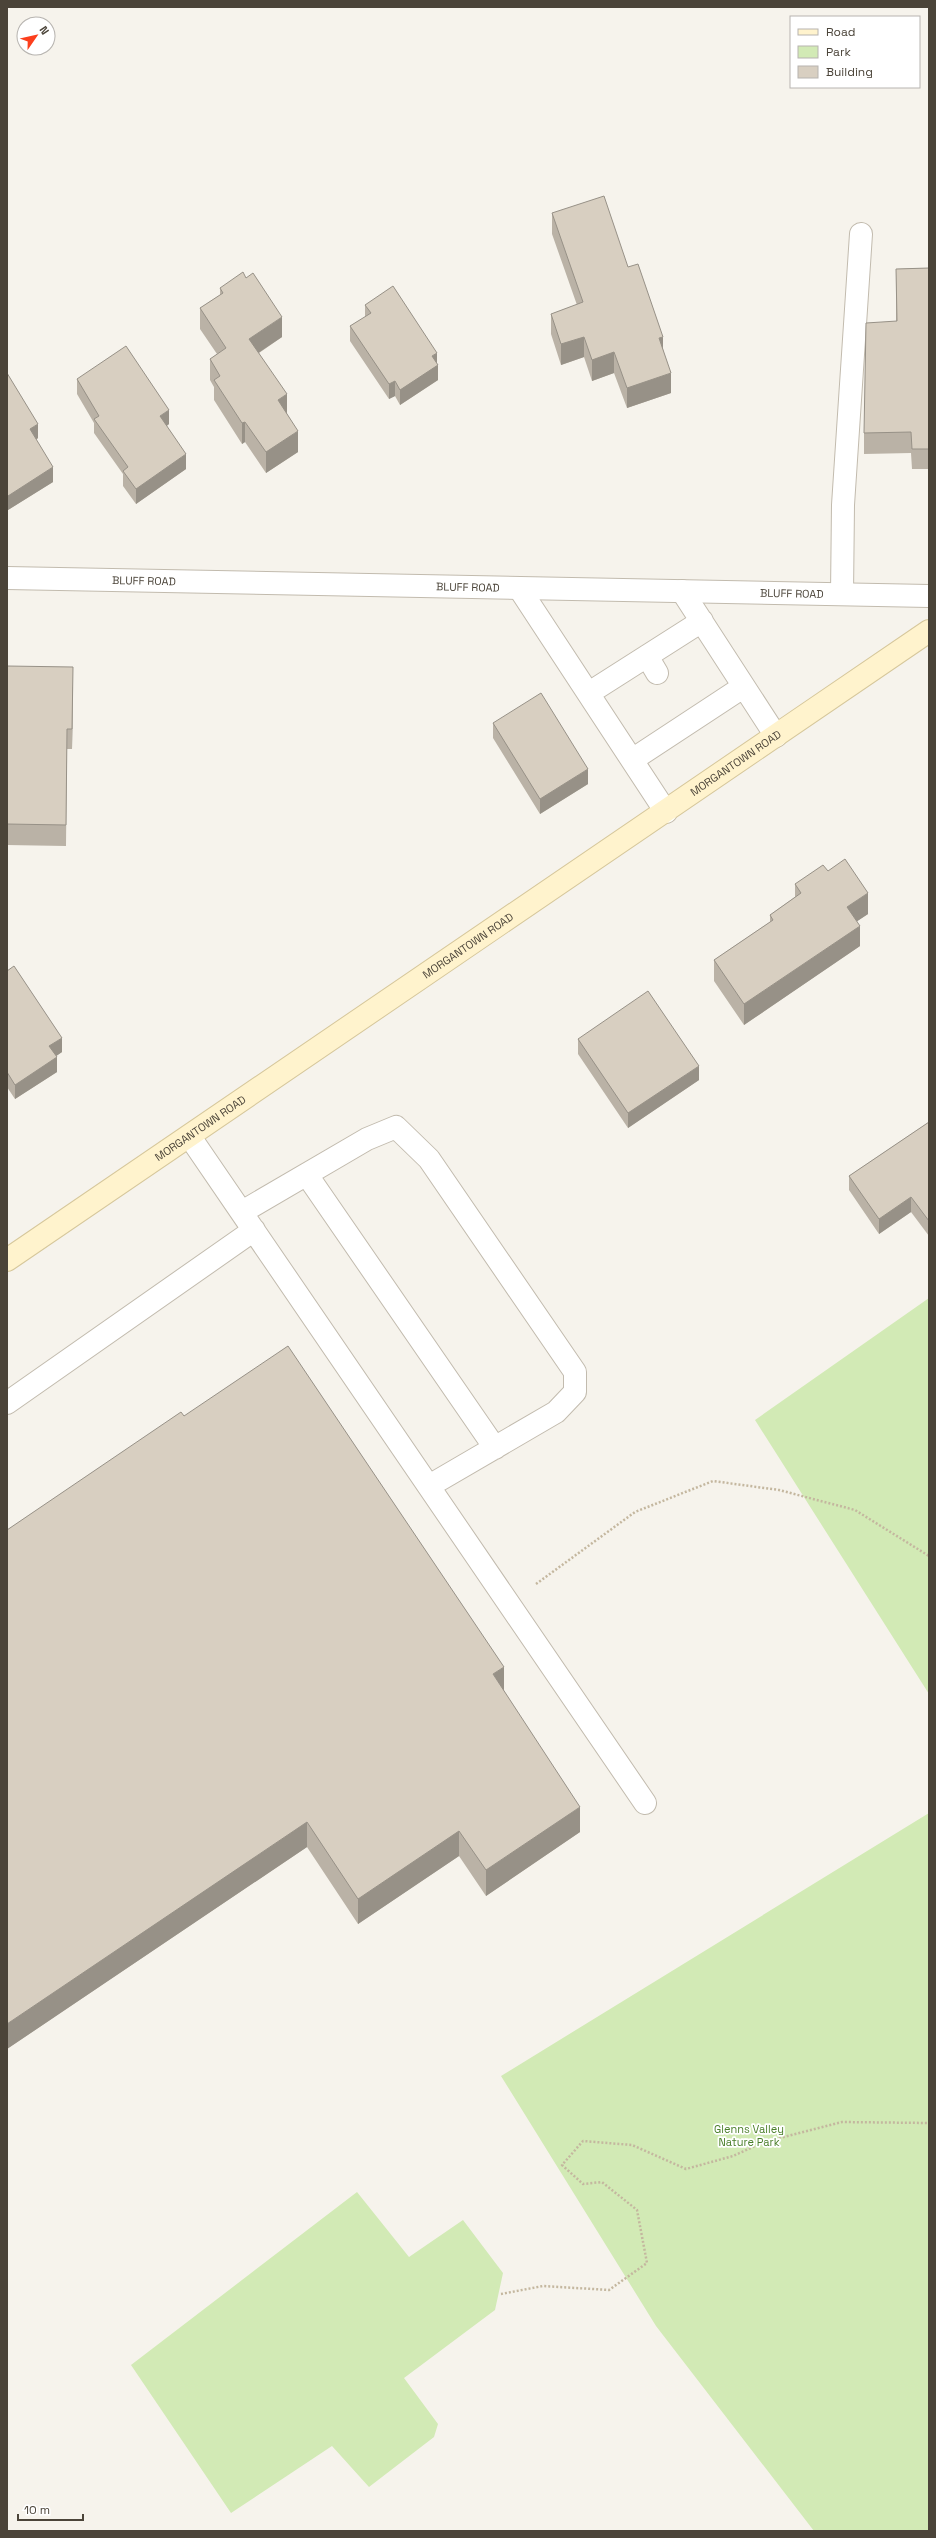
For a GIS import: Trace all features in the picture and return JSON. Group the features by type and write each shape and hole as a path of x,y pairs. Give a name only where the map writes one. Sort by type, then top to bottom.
{"main road":[{"name":"MORGANTOWN ROAD","path":"7,1260 190,1137 929,631"}],"street":[{"path":"842,594 843,505 861,234"},
{"name":"BLUFF ROAD","path":"7,578 929,596"},
{"path":"519,588 666,812"},
{"path":"682,591 776,736"},
{"path":"589,693 652,664 702,621"},
{"path":"632,760 686,716 743,687"},
{"path":"242,1212 334,1160 367,1139 396,1127 412,1140 429,1159 575,1372 575,1392 556,1412 429,1486"},
{"path":"190,1137 645,1803"},
{"path":"307,1175 495,1448"},
{"path":"7,1403 254,1230"}],"path":[{"path":"536,1585 635,1512 713,1481 778,1490 855,1510 929,1556"},
{"path":"502,2294 543,2286 609,2290 648,2263 637,2210 602,2182 583,2184 562,2165 582,2141 632,2145 686,2169 733,2156 764,2142 842,2122 929,2123"}],"green space":[{"path":"929,1298 929,1694 755,1420"},
{"name":"Glenns Valley Nature Park","path":"929,1813 929,2531 814,2531 656,2326 501,2076"},
{"path":"357,2192 409,2257 463,2220 503,2273 495,2310 404,2378 438,2424 434,2437 369,2487 332,2446 231,2513 131,2365"}],"building":[{"path":"604,196 628,267 638,264 663,337 659,338 671,373 627,388 614,352 592,360 584,337 561,344 551,314 583,302 552,213"},
{"path":"929,268 929,449 912,449 911,432 864,433 866,323 897,321 896,269"},
{"path":"243,272 246,278 253,273 282,317 249,339 287,394 278,400 298,431 266,452 245,422 242,423 214,380 220,376 210,359 226,348 200,308 223,293 220,288"},
{"path":"393,286 437,353 432,356 438,365 400,390 395,381 389,384 350,326 371,313 365,305"},
{"path":"126,346 169,410 160,416 186,454 136,489 123,471 128,467 94,419 99,416 77,379"},
{"path":"7,373 38,424 30,429 53,467 8,496 7,494"},
{"path":"7,666 73,667 72,729 67,729 66,825 7,824"},
{"path":"541,693 588,769 540,799 493,723"},
{"path":"845,859 868,893 847,907 860,926 744,1004 714,960 773,920 770,915 801,893 795,884 823,865 828,871"},
{"path":"14,966 62,1038 49,1046 57,1057 15,1085 7,1072 7,971"},
{"path":"648,991 699,1066 628,1113 578,1039"},
{"path":"929,1122 929,1221 911,1197 879,1219 849,1176"},
{"path":"288,1346 504,1667 493,1674 580,1807 486,1870 459,1831 358,1899 307,1822 7,2024 7,1530 181,1412 184,1416"}]}
